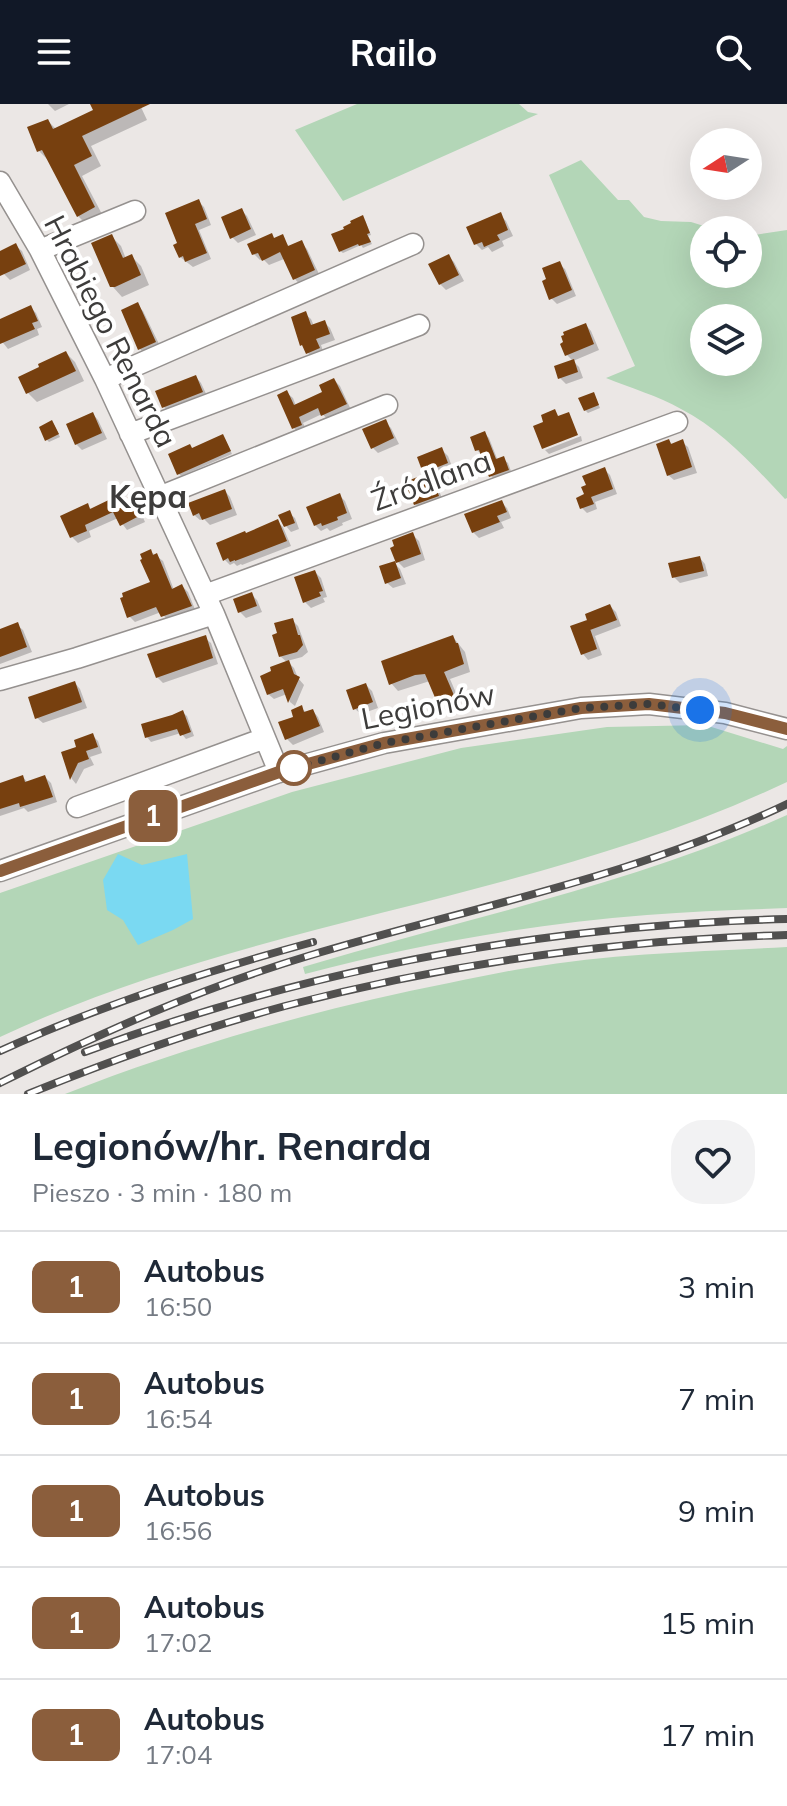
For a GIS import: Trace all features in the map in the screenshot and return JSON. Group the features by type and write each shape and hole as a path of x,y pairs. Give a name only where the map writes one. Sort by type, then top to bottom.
{"street":[{"name":"Hrabiego Renarda","path":"0,182 40,250 105,379 214,614 279,772"},
{"path":"40,250 135,211"},
{"path":"105,379 413,244"},
{"path":"130,434 419,325"},
{"path":"159,497 387,405"},
{"name":"Źródlana","path":"205,595 677,422"},
{"path":"0,680 214,614"},
{"name":"Legionów","path":"0,871 279,772 384,743 581,708 649,704 725,713 787,729"},
{"path":"77,807 265,738"}],"green space":[{"path":"357,104 519,104 528,112 538,114 343,201 295,130"},
{"path":"581,160 618,200 629,200 644,217 690,222 690,288 762,288 762,234 787,230 787,498 724,438 696,418 663,400 606,378 635,366 549,175"},
{"path":"705,725 783,749 787,746 787,782 691,822 593,855 194,964 96,997 0,1037 0,893 292,792 461,748 607,727"},
{"path":"787,815 787,908 665,914 561,924 390,953 305,974 303,967 608,881 728,840"},
{"path":"787,947 787,1094 65,1094 255,1030 351,1004 449,983 592,959"}],"water":[{"path":"118,854 142,865 187,854 193,919 138,945 123,920 107,910 103,880"}],"building":[{"path":"90,104 150,104 82,136 92,156 74,165 95,207 77,217 42,150 37,152 27,127 48,119 53,129 93,110"},
{"path":"199,199 207,219 195,224 207,253 185,262 183,256 179,258 173,245 177,243 165,213"},
{"path":"242,208 251,229 230,239 221,217"},
{"path":"501,212 508,230 497,235 500,240 484,247 482,242 474,245 466,227"},
{"path":"363,215 371,242 339,252 331,234"},
{"path":"272,233 274,238 283,234 288,246 302,240 315,270 293,280 280,252 262,261 258,253 252,255 247,244"},
{"path":"112,234 123,258 132,254 141,275 115,287 110,287 91,243"},
{"path":"16,243 26,264 0,276 0,251"},
{"path":"449,254 459,275 439,285 428,264"},
{"path":"560,261 572,290 549,300 542,281 546,279 542,268"},
{"path":"138,302 156,342 138,350 121,310"},
{"path":"31,305 38,321 32,323 35,329 0,344 0,319"},
{"path":"306,311 311,325 325,320 330,334 316,339 320,348 306,354 300,346 291,317"},
{"path":"586,323 594,344 565,356 560,344 563,342 563,332"},
{"path":"66,351 76,371 26,394 18,377"},
{"path":"574,359 578,372 558,379 554,366"},
{"path":"196,375 203,392 162,408 155,391"},
{"path":"334,378 347,404 321,416 318,408 299,417 302,425 292,429 277,395 287,390 294,405 322,392 319,385"},
{"path":"594,392 599,405 584,411 578,398"},
{"path":"555,409 558,416 569,412 578,435 542,449 533,426 543,422 541,415"},
{"path":"93,412 102,433 75,445 66,424"},
{"path":"386,419 394,438 371,449 362,429"},
{"path":"52,420 59,434 45,441 39,427"},
{"path":"485,431 496,459 504,456 509,470 489,477 479,450 475,451 470,437"},
{"path":"223,434 231,451 177,475 168,454 190,444 192,448"},
{"path":"669,439 671,444 683,439 692,467 667,476 656,444"},
{"path":"442,447 448,463 423,473 417,457"},
{"path":"605,467 613,489 591,497 594,504 580,509 576,498 584,494 581,487 586,485 582,476"},
{"path":"430,472 439,496 414,505 405,482"},
{"path":"225,489 232,509 202,520 199,513 193,516 188,503"},
{"path":"340,493 347,513 337,517 338,520 314,526 306,507"},
{"path":"121,494 123,499 132,496 141,515 120,526 113,512 85,525 87,531 70,538 60,516 88,503 90,509"},
{"path":"502,500 507,512 497,516 500,522 472,533 464,514"},
{"path":"290,510 295,523 284,527 278,515"},
{"path":"278,519 287,541 235,561 230,562 228,558 223,561 216,543"},
{"path":"413,532 421,554 396,563 390,548 394,546 392,540"},
{"path":"151,549 153,555 157,553 172,589 182,584 192,606 161,617 156,607 127,618 120,598 123,597 122,593 150,582 140,554"},
{"path":"700,556 704,571 672,578 668,563"},
{"path":"395,561 401,578 385,584 379,566"},
{"path":"315,570 323,591 319,592 321,596 303,603 294,577"},
{"path":"252,592 257,606 238,613 233,599"},
{"path":"610,604 617,620 590,630 585,614"},
{"path":"293,618 303,645 297,652 279,657 272,635 277,633 274,623"},
{"path":"587,620 597,649 581,655 570,626"},
{"path":"18,622 27,647 0,657 0,629"},
{"path":"206,635 213,658 156,678 147,654"},
{"path":"453,635 464,664 444,672 456,700 439,707 425,674 389,685 381,661"},
{"path":"289,660 294,674 300,677 288,703 283,689 267,695 260,676 271,671 270,667"},
{"path":"75,681 82,702 35,719 28,697"},
{"path":"366,683 373,702 353,710 346,690"},
{"path":"302,705 304,712 313,709 320,726 285,740 278,722 293,717 291,710"},
{"path":"183,710 191,732 180,736 177,729 145,738 141,724"},
{"path":"93,733 98,747 86,751 89,759 78,763 70,780 61,752 76,747 74,740"},
{"path":"23,775 25,782 45,775 53,797 20,807 19,803 0,809 0,783"}],"railway":[{"path":"0,1083 113,1029 229,982 308,956 611,872 729,830 787,804"},
{"path":"85,1052 170,1022 256,997 431,956 608,930 787,919"},
{"path":"28,1094 220,1025 285,1006 409,977 597,948 787,935"},
{"path":"0,1051 154,990 313,942"}],"bus line":[{"name":"1","path":"0,871 279,772 384,743 581,708 649,704 725,713 787,729"}],"district":[{"name":"Kępa","path":"148,496"}],"route":[{"path":"294,768 384,743 581,708 649,704 700,710"}]}
